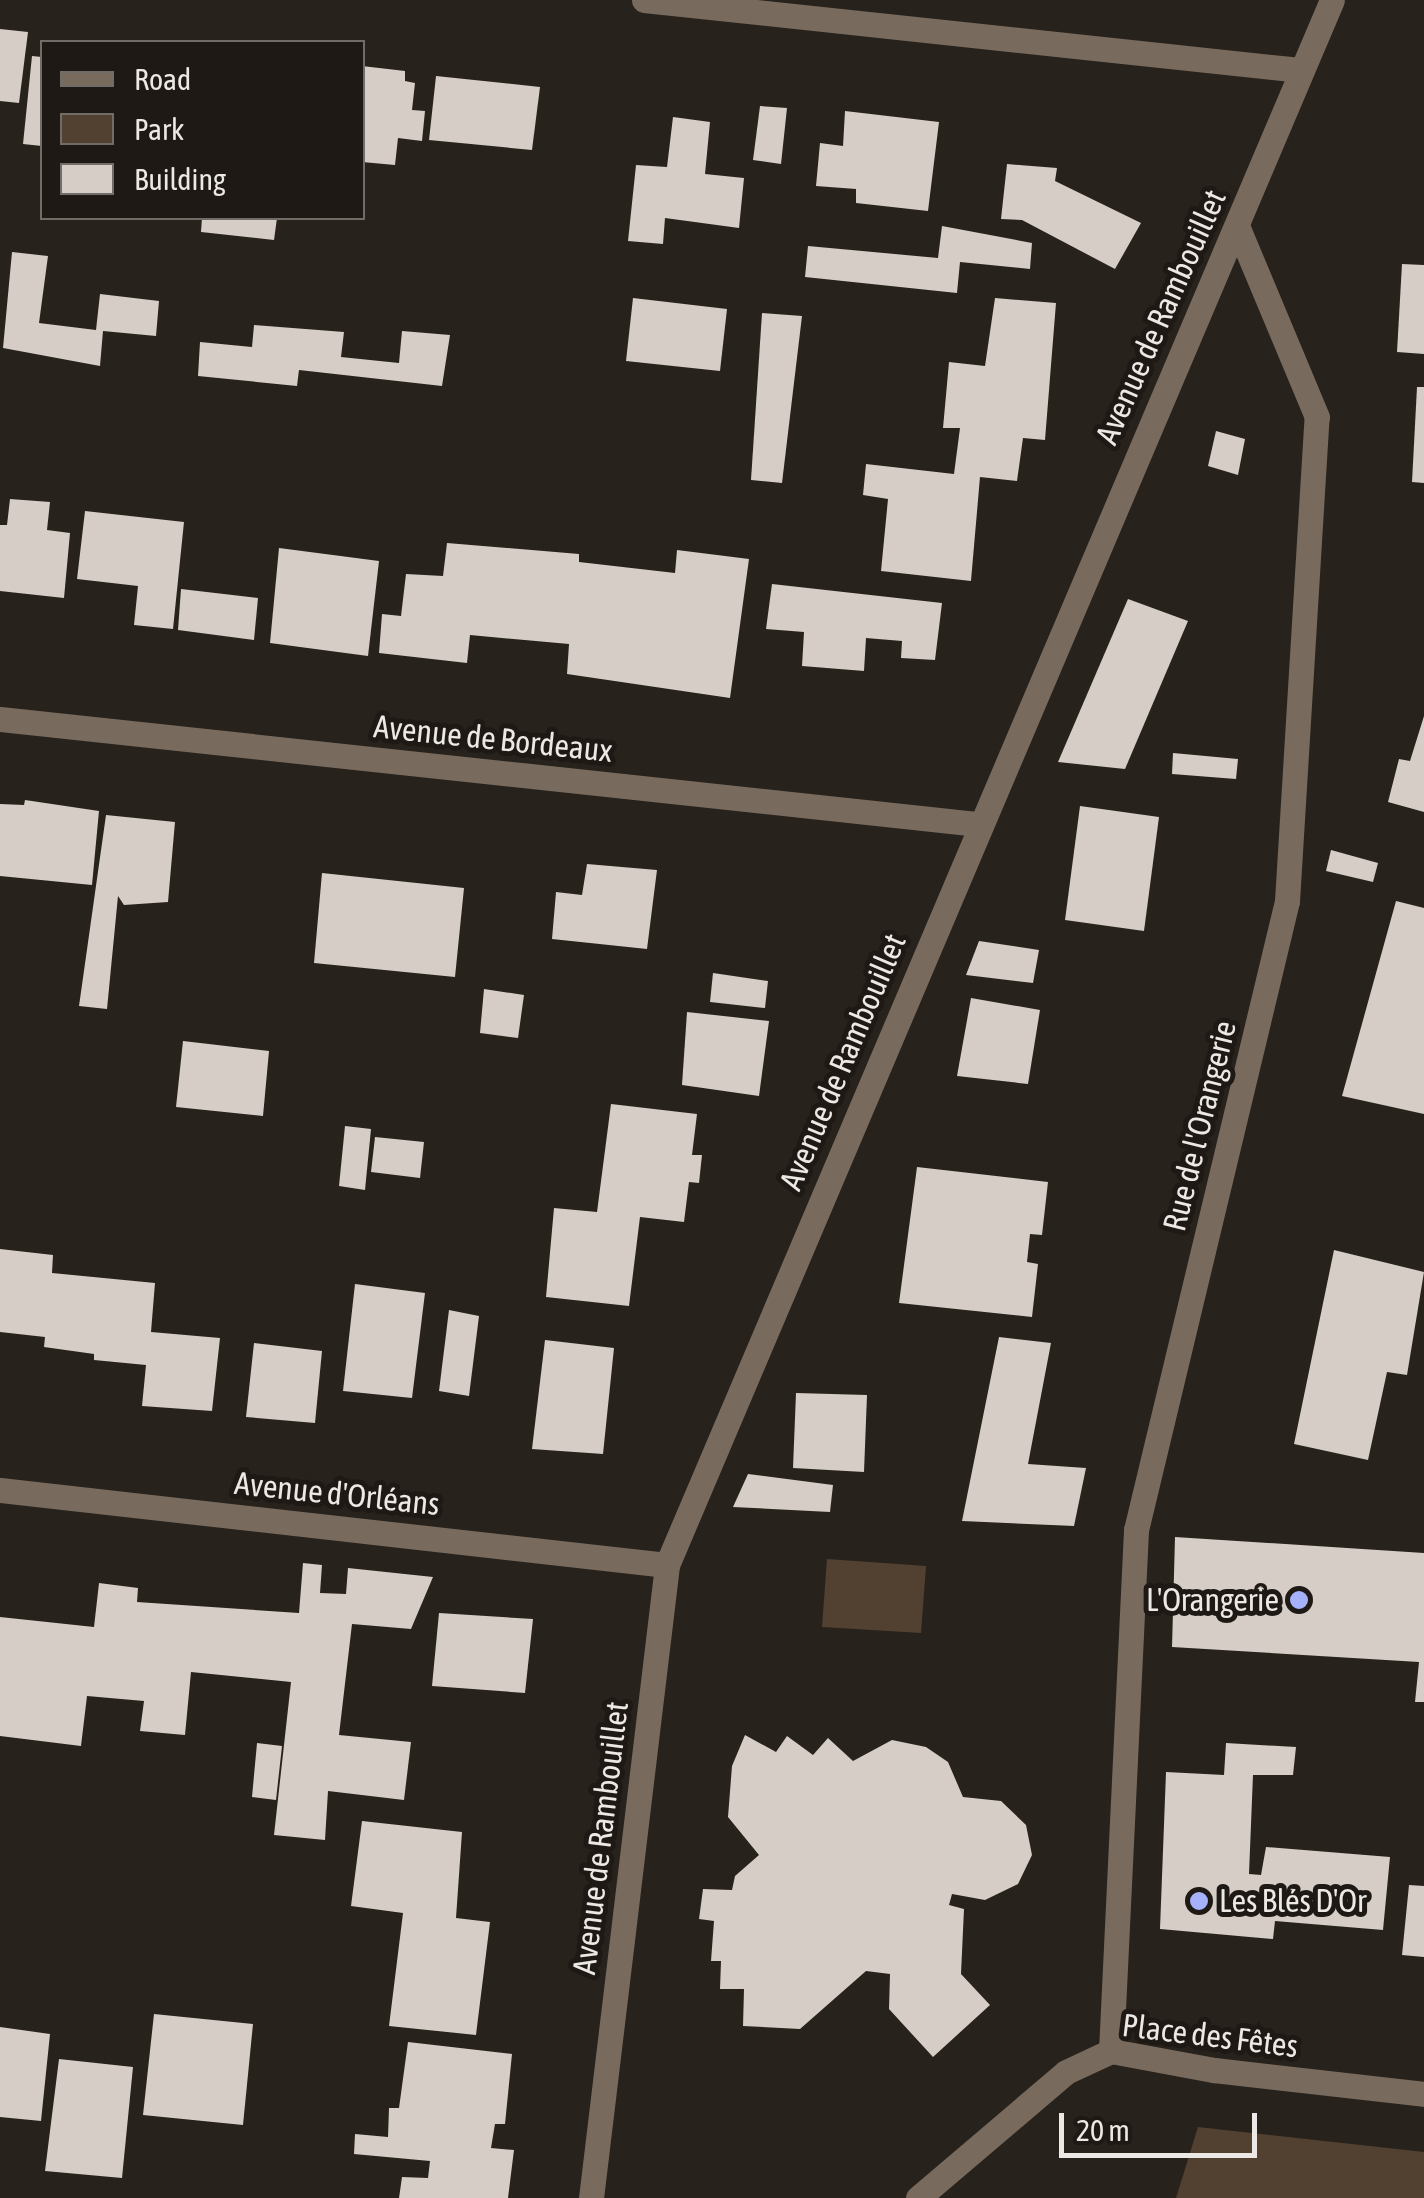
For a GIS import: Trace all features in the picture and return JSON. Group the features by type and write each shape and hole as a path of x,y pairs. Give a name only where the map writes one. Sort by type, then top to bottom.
{"street":[{"path":"644,0 1300,70"},
{"name":"Avenue de Rambouillet","path":"591,2198 666,1564 1332,0"},
{"name":"Rue de l'Orangerie","path":"1110,2051 1136,1530 1288,901 1317,417 1238,228"},
{"name":"Avenue de Bordeaux","path":"0,719 978,824"},
{"name":"Avenue d'Orléans","path":"0,1490 666,1564"},
{"name":"Place des Fêtes","path":"918,2198 1066,2072 1110,2051 1214,2070 1424,2094"}],"green space":[{"path":"827,1559 926,1566 921,1633 822,1627"},
{"path":"1198,2127 1424,2152 1424,2198 1176,2198"}],"building":[{"path":"0,29 28,32 19,103 0,101"},
{"path":"32,56 40,57 40,146 23,144"},
{"path":"365,66 405,71 405,81 415,83 412,110 425,111 422,141 398,138 395,165 365,162"},
{"path":"436,76 540,87 532,150 429,140"},
{"path":"760,106 787,108 781,164 753,160"},
{"path":"845,111 939,122 928,211 856,203 856,189 816,186 820,143 843,146"},
{"path":"673,117 710,122 705,174 744,178 739,228 665,218 663,244 628,241 636,165 667,167"},
{"path":"1007,164 1057,168 1055,181 1141,223 1115,269 1022,220 1001,219"},
{"path":"202,220 277,220 274,240 201,232"},
{"path":"942,226 1032,243 1030,269 960,262 957,293 805,277 808,246 938,258"},
{"path":"12,252 48,256 39,323 96,330 100,294 159,301 156,336 103,331 100,366 3,348"},
{"path":"1402,264 1424,265 1424,354 1397,352"},
{"path":"633,298 727,309 720,371 626,361"},
{"path":"995,298 1056,303 1045,440 1023,438 1017,481 980,477 971,581 881,571 888,499 863,495 866,464 954,474 960,428 943,428 949,362 985,366"},
{"path":"762,313 802,316 782,483 751,480"},
{"path":"254,325 344,332 341,357 399,363 402,331 450,335 442,386 299,370 297,386 198,376 200,342 252,347"},
{"path":"1417,387 1424,387 1424,483 1412,482"},
{"path":"1216,431 1245,439 1238,475 1208,466"},
{"path":"10,499 50,502 47,530 70,533 64,598 0,591 0,525 7,525"},
{"path":"85,511 184,522 173,629 134,625 138,586 77,579"},
{"path":"447,543 579,554 579,562 675,573 677,550 749,559 730,698 567,674 569,644 470,635 467,663 379,653 382,614 401,616 406,574 443,576"},
{"path":"279,548 379,561 368,656 270,643"},
{"path":"772,584 942,603 935,660 901,658 902,641 866,638 864,671 802,666 804,632 766,629"},
{"path":"181,589 258,598 254,640 178,630"},
{"path":"1128,599 1188,621 1125,769 1058,762"},
{"path":"1424,716 1424,812 1388,802 1399,759 1410,761"},
{"path":"1173,753 1238,759 1236,779 1172,774"},
{"path":"25,800 99,811 92,885 0,876 0,804 24,805"},
{"path":"1080,806 1159,817 1144,931 1065,920"},
{"path":"106,815 175,822 168,902 124,905 118,896 107,1009 79,1006"},
{"path":"1331,850 1378,863 1373,882 1326,871"},
{"path":"587,864 657,870 647,949 552,939 556,892 582,895"},
{"path":"322,873 464,888 455,977 314,963"},
{"path":"1396,901 1424,908 1424,1114 1342,1096"},
{"path":"979,941 1039,950 1033,983 966,975"},
{"path":"713,973 768,981 765,1008 710,1002"},
{"path":"484,989 524,995 518,1038 480,1033"},
{"path":"971,998 1040,1010 1028,1084 957,1076"},
{"path":"687,1012 769,1021 759,1096 682,1085"},
{"path":"183,1041 269,1051 263,1116 176,1107"},
{"path":"611,1104 697,1114 692,1155 702,1155 699,1183 689,1182 684,1222 640,1217 629,1306 546,1297 554,1208 597,1212"},
{"path":"345,1126 371,1129 365,1190 339,1186"},
{"path":"375,1137 424,1142 420,1178 371,1172"},
{"path":"917,1167 1048,1182 1042,1235 1030,1234 1027,1262 1038,1264 1032,1317 899,1303"},
{"path":"0,1249 53,1255 52,1273 155,1283 151,1332 220,1338 212,1411 142,1406 146,1365 94,1360 94,1354 44,1347 45,1337 0,1332"},
{"path":"1334,1250 1424,1272 1407,1375 1387,1372 1368,1460 1294,1444"},
{"path":"355,1284 425,1293 412,1398 343,1391"},
{"path":"449,1310 479,1316 469,1396 439,1391"},
{"path":"999,1337 1051,1343 1028,1464 1086,1468 1074,1526 962,1521"},
{"path":"545,1340 614,1348 603,1454 532,1449"},
{"path":"254,1343 322,1351 315,1423 246,1417"},
{"path":"796,1393 867,1395 864,1472 793,1468"},
{"path":"748,1474 833,1485 830,1512 733,1507"},
{"name":"L'Orangerie","path":"1175,1537 1424,1553 1424,1702 1415,1702 1419,1662 1172,1647"},
{"path":"303,1563 322,1565 320,1593 346,1594 348,1568 433,1577 411,1629 352,1624 339,1735 411,1742 404,1800 328,1791 325,1840 274,1835 291,1682 191,1672 185,1735 140,1731 144,1701 87,1696 81,1746 0,1736 0,1617 94,1627 99,1583 138,1588 137,1602 299,1613"},
{"path":"439,1613 533,1619 525,1693 432,1686"},
{"path":"745,1735 776,1752 787,1736 813,1755 828,1738 853,1761 892,1740 926,1747 948,1762 963,1797 1001,1801 1026,1825 1032,1855 1018,1884 985,1900 952,1894 949,1905 964,1909 961,1974 990,2005 933,2057 889,2009 890,1974 866,1971 800,2029 743,2026 744,1989 720,1989 721,1961 711,1961 714,1921 699,1919 703,1889 732,1890 735,1876 759,1855 728,1817 732,1766"},
{"path":"257,1743 282,1746 276,1800 252,1797"},
{"path":"1226,1743 1296,1747 1293,1775 1253,1775 1249,1874 1261,1875 1266,1847 1390,1857 1383,1930 1275,1921 1273,1939 1160,1929 1166,1772 1224,1775"},
{"path":"362,1821 462,1832 456,1918 490,1922 476,2035 389,2026 403,1913 351,1906"},
{"path":"1409,1885 1424,1886 1424,1957 1402,1955"},
{"path":"154,2014 253,2024 243,2125 143,2115"},
{"path":"0,2027 50,2034 41,2121 0,2117"},
{"path":"408,2042 512,2054 505,2124 495,2124 491,2148 514,2150 508,2198 399,2198 402,2177 428,2178 430,2161 354,2154 355,2134 388,2137 389,2108 399,2108"},
{"path":"59,2059 133,2067 122,2178 45,2171"}],"place":[{"name":"L'Orangerie","path":"1299,1600"},
{"name":"Les Blés D'Or","path":"1199,1901"}]}
